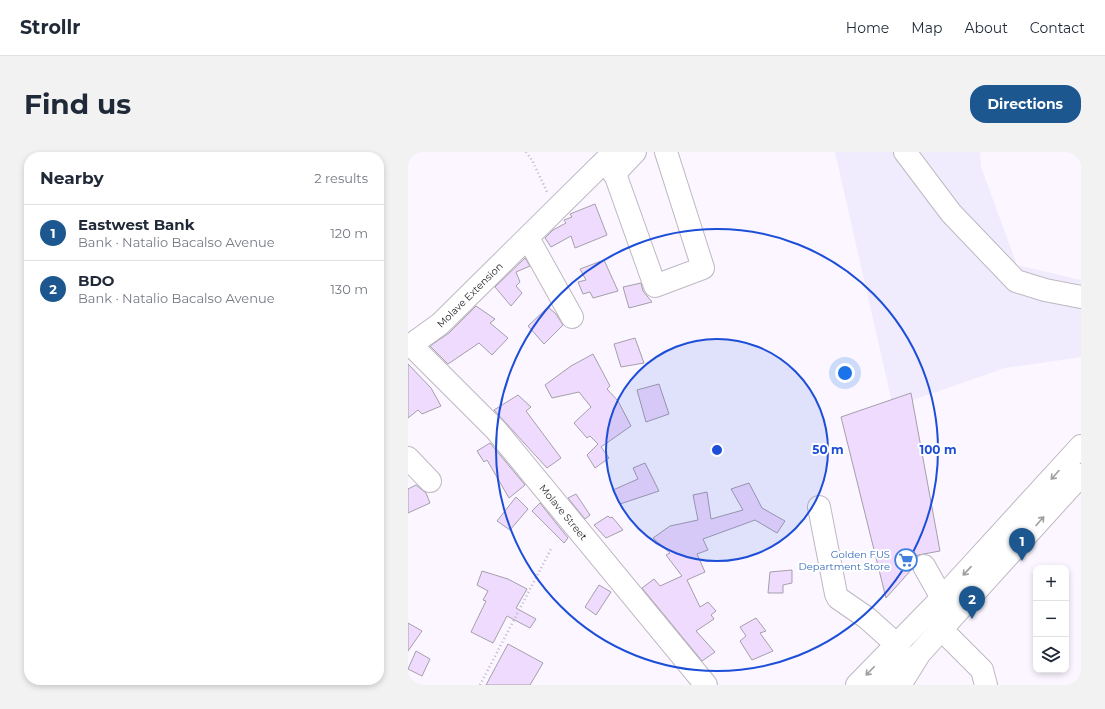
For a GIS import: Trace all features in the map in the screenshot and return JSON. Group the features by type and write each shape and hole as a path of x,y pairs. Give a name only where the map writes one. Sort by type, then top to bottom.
{"street":[{"name":"Molave Extension","path":"410,347 440,324 556,210 612,161 635,152"},
{"path":"612,161 655,286 703,268 666,152"},
{"path":"905,152 950,213 1016,281 1045,290 1081,297"},
{"path":"528,238 572,317"},
{"name":"Molave Street","path":"410,347 496,430 706,685"},
{"path":"857,685 942,598 1081,446"},
{"path":"408,458 430,481"},
{"path":"890,681 942,630 1081,475"},
{"path":"819,507 838,598 900,641"},
{"path":"924,566 942,598"},
{"path":"942,630 982,670 986,685"},
{"path":"890,681 900,641"}],"path":[{"path":"526,152 532,160 556,210"},
{"path":"480,685 551,550"}],"shaded area":[{"path":"835,152 980,152 981,167 1017,265 1081,280 1081,357 1005,368 893,407"}],"building":[{"path":"595,204 607,235 575,248 571,236 551,247 545,238 553,230 566,223 564,220 572,217 570,214"},
{"path":"525,258 530,266 516,272 520,282 516,286 522,293 511,306 495,287"},
{"path":"604,260 618,291 593,298 590,292 583,294 578,282 586,280 580,269"},
{"path":"641,283 643,291 652,302 629,308 623,287"},
{"path":"476,306 495,319 490,323 508,338 492,355 479,343 448,364 430,346 449,333"},
{"path":"548,307 556,314 563,325 544,344 528,326"},
{"path":"635,338 644,363 621,367 614,344"},
{"path":"593,354 610,386 607,389 618,401 631,426 601,447 609,458 595,468 587,455 598,444 590,436 587,438 574,423 591,407 579,392 552,398 545,385 571,366"},
{"path":"408,364 431,388 441,406 422,414 418,410 408,418"},
{"path":"659,384 669,414 646,422 637,390"},
{"path":"911,393 940,551 918,555 913,560 912,569 886,598 841,417"},
{"path":"518,395 531,407 526,411 561,458 547,468 494,410"},
{"path":"490,443 525,485 509,498 487,460 484,462 477,451"},
{"path":"645,463 659,491 620,504 613,490 638,479 633,468"},
{"path":"749,483 762,508 785,521 777,533 755,520 703,539 708,550 697,554 705,572 687,580 700,607 708,602 716,611 711,615 714,619 696,631 715,652 702,661 642,588 654,579 660,586 682,576 666,555 670,553 653,538 670,526 698,520 693,495 707,492 711,519 743,510 731,489"},
{"path":"416,485 426,493 430,503 408,513 408,489"},
{"path":"576,494 590,515 585,519 568,498"},
{"path":"516,497 528,509 510,530 497,521"},
{"path":"540,503 568,538 564,543 532,511"},
{"path":"608,516 610,518 612,517 623,530 606,538 594,525"},
{"path":"792,570 792,583 783,585 783,593 768,593 770,572"},
{"path":"482,571 508,579 527,589 516,608 536,619 530,628 507,616 493,643 471,632 486,601 483,600 488,591 477,585"},
{"path":"599,585 611,592 596,615 585,607"},
{"path":"756,618 766,631 760,633 773,651 752,660 740,641 746,636 740,627"},
{"path":"408,623 422,631 408,651"},
{"path":"508,644 543,663 530,685 486,685"},
{"path":"416,651 430,659 422,676 408,669"}],"place":[{"name":"Golden FUS Department Store","path":"906,560"},
{"name":"Eastwest Bank","path":"1022,561"},
{"name":"BDO","path":"972,619"}]}
